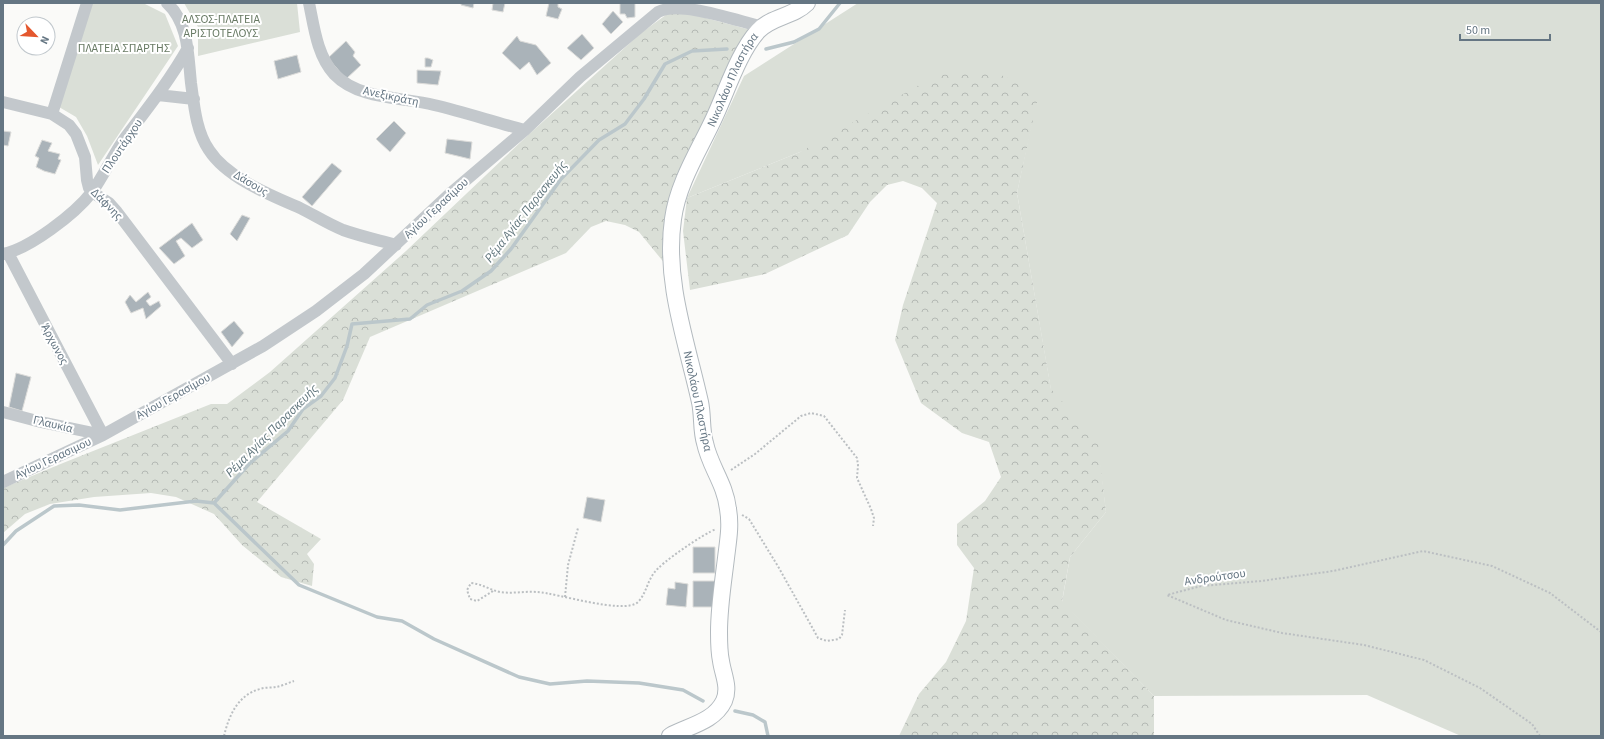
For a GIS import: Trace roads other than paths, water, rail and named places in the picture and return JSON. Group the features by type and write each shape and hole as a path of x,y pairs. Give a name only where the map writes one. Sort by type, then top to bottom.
{"street":[{"path":"52,114 87,3"},
{"name":"Δάσους","path":"167,3 180,22 188,48 194,99 199,125 205,143 213,156 227,169 246,182 275,197 343,230 396,245"},
{"name":"Ανεξικράτη","path":"309,3 318,42 324,58 334,74 344,82 372,94 436,106 525,130"},
{"name":"Νικολάου Πλαστήρα","path":"670,736 713,716 725,699 727,686 718,639 719,615 730,527 728,508 720,477 704,442 701,404 675,293 672,255 674,210 685,179 747,47 763,27 778,17 794,13 807,3"},
{"name":"Αγίου Γερασίμου","path":"103,435 232,364 268,343 316,311 364,274 452,192 525,130 580,77 651,18 663,10 675,8 693,10 763,27"},
{"name":"Πλουτάρχου","path":"5,254 17,250 52,228 73,211 92,192 121,145 158,95 188,48"},
{"path":"158,95 194,99"},
{"name":"Δάφνης","path":"3,102 52,114 69,125 76,134 82,148 87,180 92,192 109,203 117,212 232,364"},
{"name":"Άρχωνος","path":"5,254 103,435"},
{"name":"Γλαυκία","path":"3,412 41,422 103,435"},
{"name":"Αγίου Γερασιμου","path":"3,482 103,435"}],"waterway":[{"path":"766,49 794,42 819,29 840,3"},
{"name":"Ρέμα Αγίας Παρασκευής","path":"3,545 16,531 54,506 79,505 120,510 196,501 214,503 250,463 288,431 303,409 321,396 335,378 347,346 352,324 410,319 427,305 462,291 491,271 511,249 561,179 599,140 625,124 644,99 665,64 692,51 727,49"},
{"path":"214,503 299,585 377,617 402,621 434,639 519,677 550,684 587,681 639,683 683,690 703,701"},
{"path":"735,711 753,715 765,722 768,736"}],"park label":[{"name":"ΑΛΣΟΣ-ΠΛΑΤΕΙΑ ΑΡΙΣΤΟΤΕΛΟΥΣ","path":"221,26"},
{"name":"ΠΛΑΤΕΙΑ ΣΠΑΡΤΗΣ","path":"124,48"}]}
